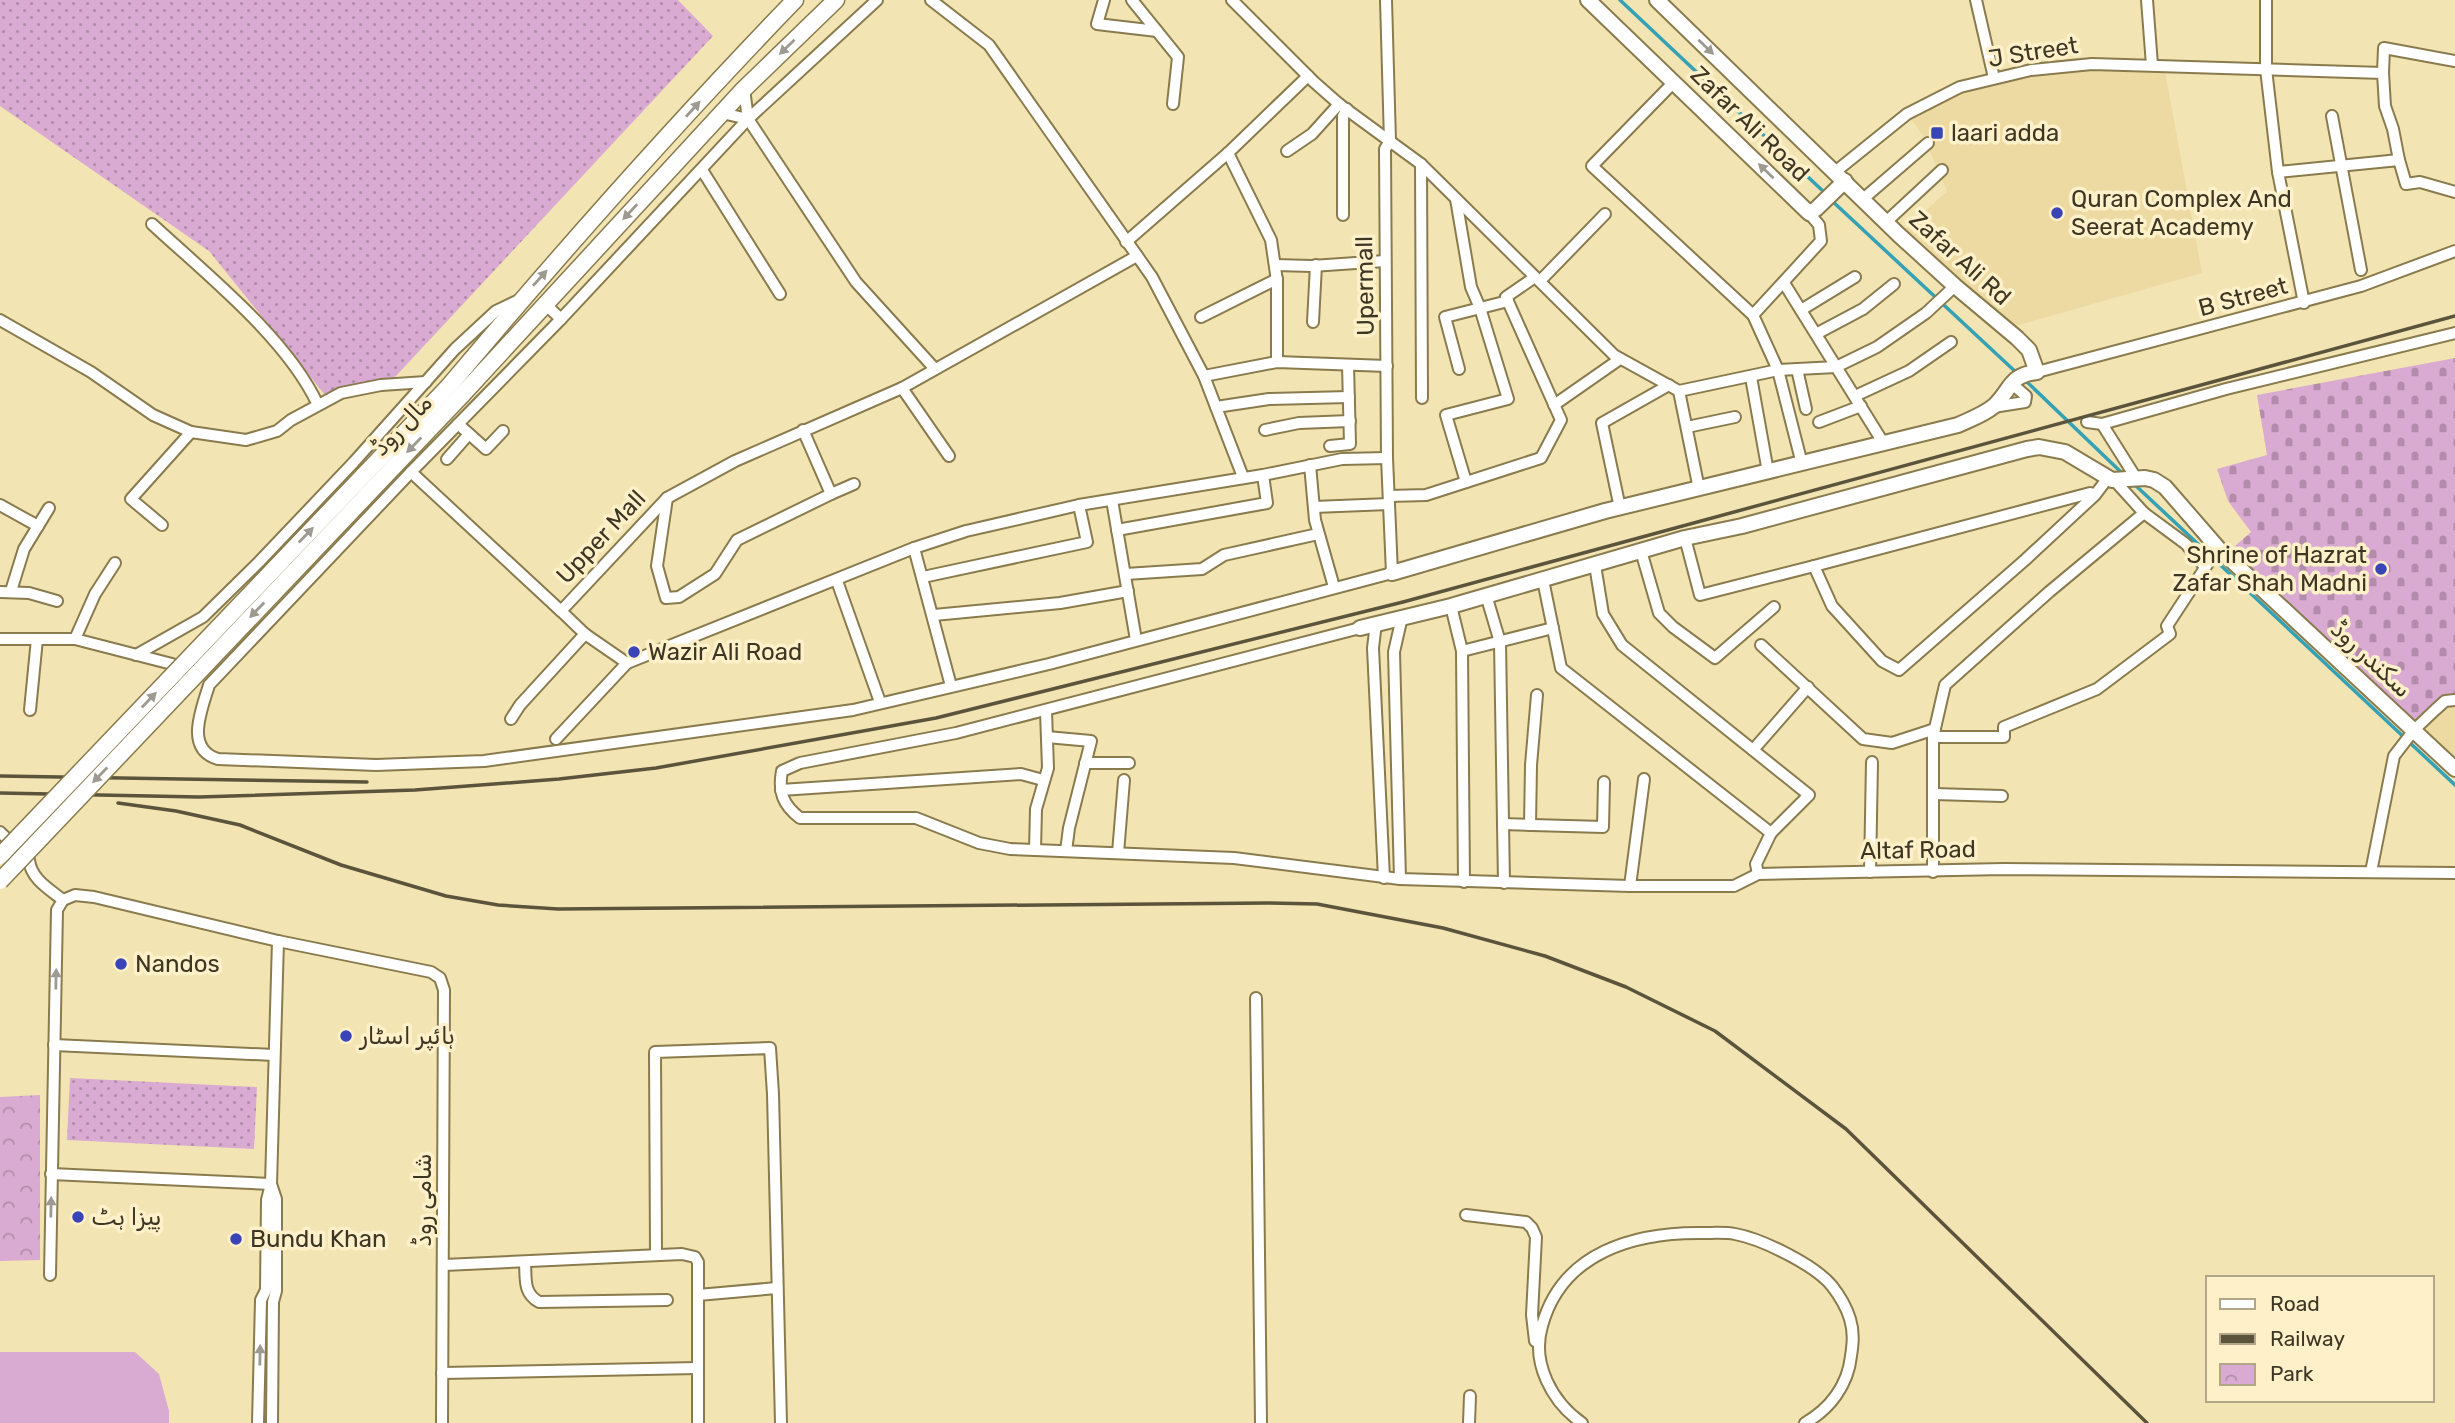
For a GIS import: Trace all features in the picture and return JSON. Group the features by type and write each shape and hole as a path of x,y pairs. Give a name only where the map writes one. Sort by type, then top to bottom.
{"main road":[{"name":"مال روڈ","path":"0,881 455,391 523,298 740,57 795,0"},
{"name":"مال روڈ","path":"0,856 544,303 744,89 836,0"}],"street":[{"path":"877,0 748,119 561,319 209,685 198,723 201,748 209,756 218,759 376,765 507,758 853,710 1049,664 1392,573 1620,508 1958,425 1993,407 2021,377"},
{"path":"931,0 989,45 1152,277 1204,376 1243,477"},
{"path":"1104,0 1097,24 1157,31"},
{"path":"1132,0 1178,57 1173,104"},
{"path":"1232,0 1308,76 1343,106 1421,164 1620,359 1674,388 1699,489"},
{"name":"Upermall","path":"1386,0 1390,141 1385,149 1387,458 1392,573"},
{"name":"Zafar Ali Road","path":"1588,0 1813,211 1838,182 1657,0"},
{"path":"1976,0 1994,78"},
{"path":"2147,0 2152,65"},
{"path":"2266,0 2266,69 2278,172 2304,303"},
{"path":"2455,61 2384,48 2385,106 2406,184 2420,182 2455,192"},
{"name":"J Street","path":"1838,182 1907,114 1960,87 2031,70 2092,64 2383,73"},
{"path":"1126,242 1228,153 1308,76"},
{"path":"1674,83 1592,166 1753,315 1778,370 1802,464"},
{"path":"744,89 748,119 856,282 935,369"},
{"path":"1287,151 1312,134 1343,106"},
{"path":"1343,106 1343,215"},
{"path":"722,113 748,119"},
{"path":"2332,116 2361,270"},
{"path":"1863,199 1928,143"},
{"path":"1228,153 1270,240 1277,279 1276,362"},
{"path":"2278,172 2399,160"},
{"path":"1421,164 1422,398"},
{"path":"702,170 780,294"},
{"path":"1886,222 1942,170"},
{"name":"Zafar Ali Rd","path":"1838,182 1863,199 1949,292 2029,350 2021,377"},
{"path":"1455,198 1471,287 1508,399 1446,415 1466,482"},
{"path":"1753,315 1821,241 1819,225 1813,211"},
{"path":"1314,508 1426,495 1541,458 1561,420 1506,297 1537,279 1605,214"},
{"path":"152,224 285,352 304,378 318,405"},
{"name":"B Street","path":"2021,377 2304,303 2361,286 2455,251"},
{"name":"Upper Mall","path":"627,663 585,634 561,611 667,498 735,461 902,388 1137,256"},
{"path":"1275,265 1385,261"},
{"path":"1312,322 1317,265"},
{"path":"1801,310 1855,277"},
{"path":"1200,317 1277,279"},
{"path":"1784,283 1884,444"},
{"path":"1816,334 1863,309 1894,284"},
{"path":"1620,508 1602,423 1674,388 1751,377 1778,370 1836,367 1877,347 1926,313 1949,292"},
{"path":"136,655 203,617 354,462 479,325 496,312 523,298"},
{"path":"1459,369 1445,317 1508,301"},
{"path":"544,303 561,319"},
{"path":"0,320 91,372 153,415 191,432 246,440 277,430 341,393 381,385 426,382"},
{"path":"2087,422 2102,424 2226,388 2455,333"},
{"path":"1819,422 1909,371 1951,342"},
{"path":"1554,405 1620,359"},
{"path":"1204,376 1276,362 1387,366"},
{"path":"1330,446 1350,444 1348,365"},
{"path":"1797,369 1806,409"},
{"path":"1751,377 1768,472"},
{"path":"1993,407 2022,403 2026,400 2021,377"},
{"path":"902,388 949,456"},
{"path":"1216,407 1269,399 1349,397"},
{"path":"1686,428 1735,417"},
{"path":"1265,430 1299,423 1350,421"},
{"path":"458,424 486,449 503,431"},
{"path":"1761,645 1863,739 1892,743 1934,733 2004,737 2004,727 2097,689 2170,634 2167,626 2211,557 2186,544 2144,513 2122,479 2102,424"},
{"path":"803,430 831,494"},
{"path":"162,525 131,499 191,432"},
{"path":"447,459 469,434"},
{"name":"سکندر روڈ","path":"1360,628 1451,606 1685,538 1742,526 2027,449 2047,448 2065,452 2122,479 2154,480 2165,487 2211,557 2414,730 2455,769"},
{"path":"556,739 627,663 914,548 966,531 1079,506 1263,475 1342,458 1387,458"},
{"path":"1310,465 1318,534 1334,587"},
{"path":"411,472 561,611"},
{"path":"1117,530 1267,503 1263,475"},
{"path":"1814,566 1832,607 1882,662 1899,670 2095,495 2122,479"},
{"path":"667,498 657,566 663,593 670,599 680,597 715,574 737,540 854,484"},
{"path":"1685,538 1700,595 2002,514 2090,493 2095,495"},
{"path":"1112,500 1136,640"},
{"path":"0,505 38,526"},
{"path":"923,577 1087,542 1079,506"},
{"path":"49,508 24,549 6,592 29,593 57,601"},
{"path":"1933,872 1934,733 1945,685 2049,592 2144,513"},
{"path":"1126,575 1202,569 1224,555 1318,534"},
{"path":"914,548 951,686"},
{"path":"1641,551 1659,613 1673,627 1716,657 1774,607"},
{"path":"75,639 95,594 116,563"},
{"path":"1595,565 1603,614 1622,645 1809,795 1771,833 1756,864 1758,874"},
{"path":"1544,580 1561,667 1771,833"},
{"path":"837,581 880,702"},
{"path":"934,615 1060,603 1128,590"},
{"path":"1486,595 1500,642 1504,883"},
{"path":"1451,606 1462,651 1464,882"},
{"path":"1400,879 1394,652 1402,617"},
{"path":"1376,623 1373,648 1384,878"},
{"path":"1043,780 1021,774 781,790 782,771 800,763 956,733 1360,628"},
{"path":"1462,651 1553,628"},
{"path":"511,719 520,705 585,634"},
{"path":"0,639 75,639 172,664 209,685"},
{"path":"30,710 37,639"},
{"path":"1753,750 1808,687"},
{"path":"1530,825 1531,765 1537,695"},
{"path":"2371,872 2399,747 2445,701 2455,700"},
{"path":"1035,850 1036,809 1048,768 1046,711"},
{"path":"1047,737 1091,741 1069,828 1066,851"},
{"path":"1870,872 1872,762"},
{"path":"1085,763 1129,763"},
{"path":"1630,886 1644,779"},
{"path":"1118,853 1124,780"},
{"path":"1503,824 1603,827 1604,782"},
{"name":"Altaf Road","path":"781,790 788,809 800,818 916,818 979,844 1010,849 1234,858 1400,879 1630,886 1734,886 1758,874 2004,869 2455,873"},
{"path":"1934,794 2002,796"},
{"path":"0,832 29,860 33,873 63,900"},
{"path":"50,1275 57,910 63,900 75,895 94,897 278,941 271,1184 267,1200 266,1290 261,1300 258,1423"},
{"name":"شامی روڈ","path":"278,941 431,972 440,978 444,990 442,1423"},
{"path":"1256,998 1261,1423"},
{"path":"54,1045 274,1055"},
{"path":"656,1255 655,1052 770,1048 781,1423"},
{"path":"51,1174 271,1184"},
{"path":"271,1184 276,1199 272,1423"},
{"path":"1466,1215 1526,1222 1532,1228 1536,1237 1532,1315 1537,1356 1539,1362 1542,1362"},
{"path":"1582,1423 1566,1410 1546,1380 1542,1362 1541,1328 1553,1296 1574,1270 1593,1258 1635,1239 1684,1233 1735,1234 1782,1250 1832,1286 1850,1319 1853,1336 1850,1369 1829,1405 1822,1413 1805,1423"},
{"path":"444,1265 682,1254 695,1257 698,1262 698,1423"},
{"path":"525,1262 526,1291 540,1302 667,1300"},
{"path":"698,1295 777,1288"},
{"path":"442,1373 698,1368"},
{"path":"1469,1423 1470,1396"}],"shaded area":[{"name":"Quran Complex And Seerat Academy","path":"2164,66 2202,273 2001,330 1899,235 1947,191 1923,135 1907,114 1960,87 2031,70"},
{"path":"2455,698 2455,771 2409,728"}],"green space":[{"path":"0,0 678,0 713,36 381,392 325,395 209,251 0,106"},
{"path":"2455,358 2455,698 2409,728 2227,553 2251,532 2228,501 2217,469 2267,455 2257,395"},
{"path":"70,1078 257,1087 254,1149 67,1140"},
{"path":"40,1095 40,1260 0,1261 0,1097"},
{"path":"0,1352 135,1352 159,1374 169,1411 169,1423 0,1423"}],"waterway":[{"path":"1620,0 1825,193"},
{"path":"1830,199 2019,375"},
{"path":"2025,380 2123,474"},
{"path":"2134,484 2455,785"}],"railway":[{"path":"0,793 199,797 415,790 559,779 656,768 936,718 1403,602 2455,316"},
{"path":"0,776 367,782"},
{"path":"118,803 176,811 240,825 341,865 446,896 498,905 558,909 1317,904 1443,928 1545,956 1626,987 1715,1031 1846,1129 2147,1423"}],"place":[{"name":"laari adda","path":"1937,133"},
{"name":"Quran Complex And Seerat Academy","path":"2057,213"},
{"name":"Shrine of Hazrat Zafar Shah Madni","path":"2381,569"},
{"name":"Wazir Ali Road","path":"634,652"},
{"name":"Nandos","path":"121,964"},
{"name":"ہائپر اسٹار","path":"346,1036"},
{"name":"پیزا ہٹ","path":"78,1217"},
{"name":"Bundu Khan","path":"236,1239"}]}
